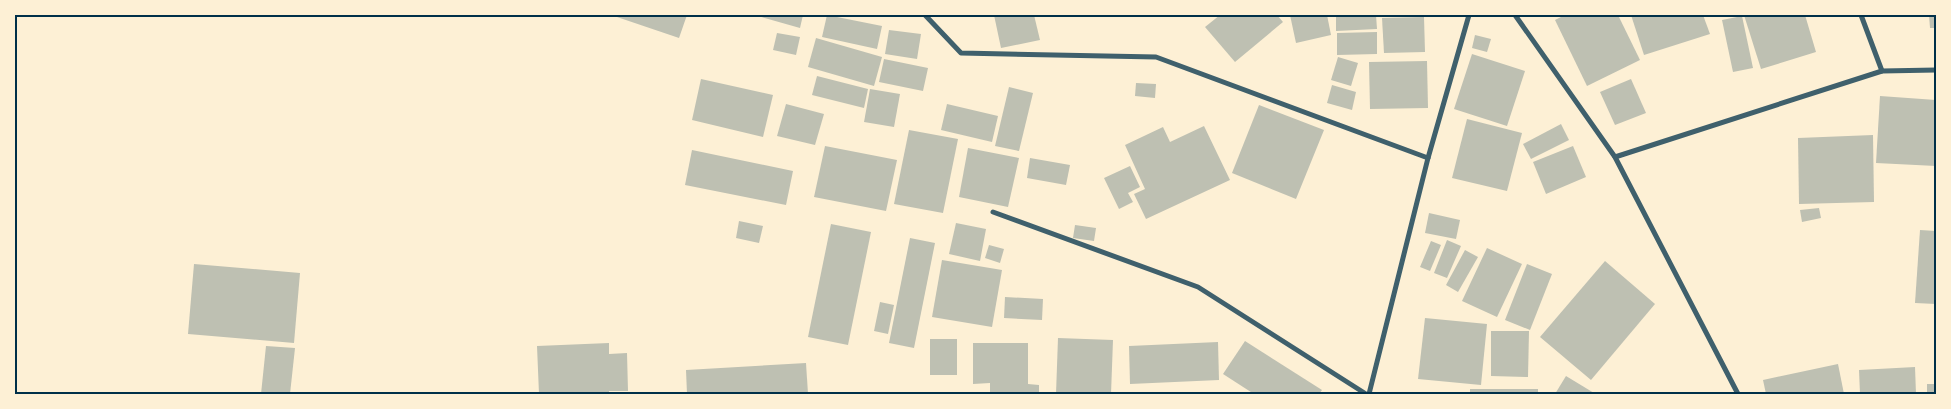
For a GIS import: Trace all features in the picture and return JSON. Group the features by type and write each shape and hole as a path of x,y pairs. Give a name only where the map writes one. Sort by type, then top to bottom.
{"street":[{"path":"925,15 961,53 1156,57 1428,158"},
{"path":"994,212 1198,287 1368,394 1428,158 1469,15"},
{"path":"1515,15 1615,157 1738,394"},
{"path":"1861,15 1882,71"},
{"path":"1615,157 1882,71 1936,70"}],"building":[{"path":"618,15 687,15 679,38 617,17"},
{"path":"754,15 803,15 800,28"},
{"path":"827,15 882,26 877,49 822,37"},
{"path":"994,15 1034,15 1040,40 1001,48"},
{"path":"1220,15 1277,15 1283,22 1235,62 1205,27"},
{"path":"1290,15 1327,15 1331,35 1296,43"},
{"path":"1336,15 1376,15 1377,29 1336,31"},
{"path":"1565,15 1618,15 1640,60 1587,86 1555,20"},
{"path":"1631,15 1703,15 1710,34 1644,55"},
{"path":"1744,15 1805,15 1816,52 1761,69"},
{"path":"1929,15 1936,15 1936,28 1930,28"},
{"path":"1742,16 1753,68 1733,72 1722,20"},
{"path":"1424,17 1425,52 1384,53 1382,18"},
{"path":"889,30 921,34 917,59 885,54"},
{"path":"1377,32 1377,54 1337,55 1337,33"},
{"path":"777,33 800,37 796,55 773,50"},
{"path":"1475,35 1491,39 1487,52 1472,48"},
{"path":"816,38 882,57 874,86 808,67"},
{"path":"1472,54 1525,71 1507,126 1454,109"},
{"path":"1338,57 1358,63 1351,86 1331,80"},
{"path":"884,59 928,68 923,91 879,82"},
{"path":"1427,61 1428,108 1370,109 1369,62"},
{"path":"817,76 868,89 864,108 812,95"},
{"path":"701,79 773,95 763,137 692,120"},
{"path":"1631,79 1646,113 1615,125 1600,92"},
{"path":"1136,83 1156,84 1155,98 1135,96"},
{"path":"1332,85 1356,92 1352,110 1327,103"},
{"path":"1009,87 1033,93 1019,151 995,146"},
{"path":"870,89 900,94 894,127 864,122"},
{"path":"1880,96 1936,100 1936,166 1876,163"},
{"path":"786,104 824,114 815,145 777,136"},
{"path":"947,104 998,116 992,142 941,130"},
{"path":"1259,105 1324,130 1296,199 1232,173"},
{"path":"1467,119 1522,133 1507,191 1452,178"},
{"path":"1561,124 1569,140 1531,159 1523,144"},
{"path":"1204,126 1230,180 1146,219 1134,194 1145,189 1125,145 1163,127 1170,142"},
{"path":"909,130 958,139 943,213 894,204"},
{"path":"1873,135 1874,202 1799,204 1798,138"},
{"path":"825,146 897,160 886,211 814,197"},
{"path":"1573,146 1586,177 1546,194 1533,162"},
{"path":"968,148 1019,158 1008,207 959,197"},
{"path":"692,150 793,171 786,205 685,185"},
{"path":"1030,158 1070,165 1066,185 1027,178"},
{"path":"1130,166 1140,187 1128,193 1133,202 1119,209 1104,178"},
{"path":"1819,208 1821,218 1802,222 1800,210"},
{"path":"1429,213 1460,220 1456,239 1425,233"},
{"path":"739,221 763,226 759,243 736,238"},
{"path":"956,223 986,229 980,261 949,254"},
{"path":"831,224 871,232 848,345 808,337"},
{"path":"1075,225 1096,228 1094,241 1073,238"},
{"path":"1920,230 1936,231 1936,304 1915,303"},
{"path":"910,238 935,243 914,348 889,343"},
{"path":"1447,240 1461,246 1447,278 1434,273"},
{"path":"1431,241 1441,245 1430,271 1420,267"},
{"path":"989,245 1004,249 1000,263 985,258"},
{"path":"1487,248 1522,264 1497,317 1462,301"},
{"path":"1465,250 1478,257 1458,292 1446,285"},
{"path":"942,260 1002,270 992,327 932,317"},
{"path":"1605,261 1655,304 1591,380 1540,337"},
{"path":"194,264 300,273 294,343 188,334"},
{"path":"1527,264 1552,274 1530,330 1505,320"},
{"path":"1005,297 1043,299 1042,320 1004,318"},
{"path":"880,302 894,305 888,334 874,331"},
{"path":"1425,318 1487,324 1481,385 1418,379"},
{"path":"1491,331 1529,331 1528,377 1491,376"},
{"path":"1058,338 1113,340 1111,394 1056,394"},
{"path":"930,339 957,339 957,375 930,375"},
{"path":"1245,341 1322,390 1319,394 1254,394 1223,374"},
{"path":"1218,342 1219,380 1130,384 1129,346"},
{"path":"609,343 609,354 627,353 628,391 609,391 609,394 539,394 537,346"},
{"path":"973,343 1028,343 1028,384 1039,385 1039,394 990,394 990,383 973,384"},
{"path":"266,346 295,348 290,394 261,394"},
{"path":"806,363 808,394 687,394 686,370"},
{"path":"1838,364 1844,394 1766,394 1763,380"},
{"path":"1915,367 1916,394 1860,394 1859,370"},
{"path":"1566,376 1594,393 1555,394"},
{"path":"1927,384 1936,384 1936,394 1927,394"},
{"path":"1470,389 1538,389 1538,394 1470,394"}]}
